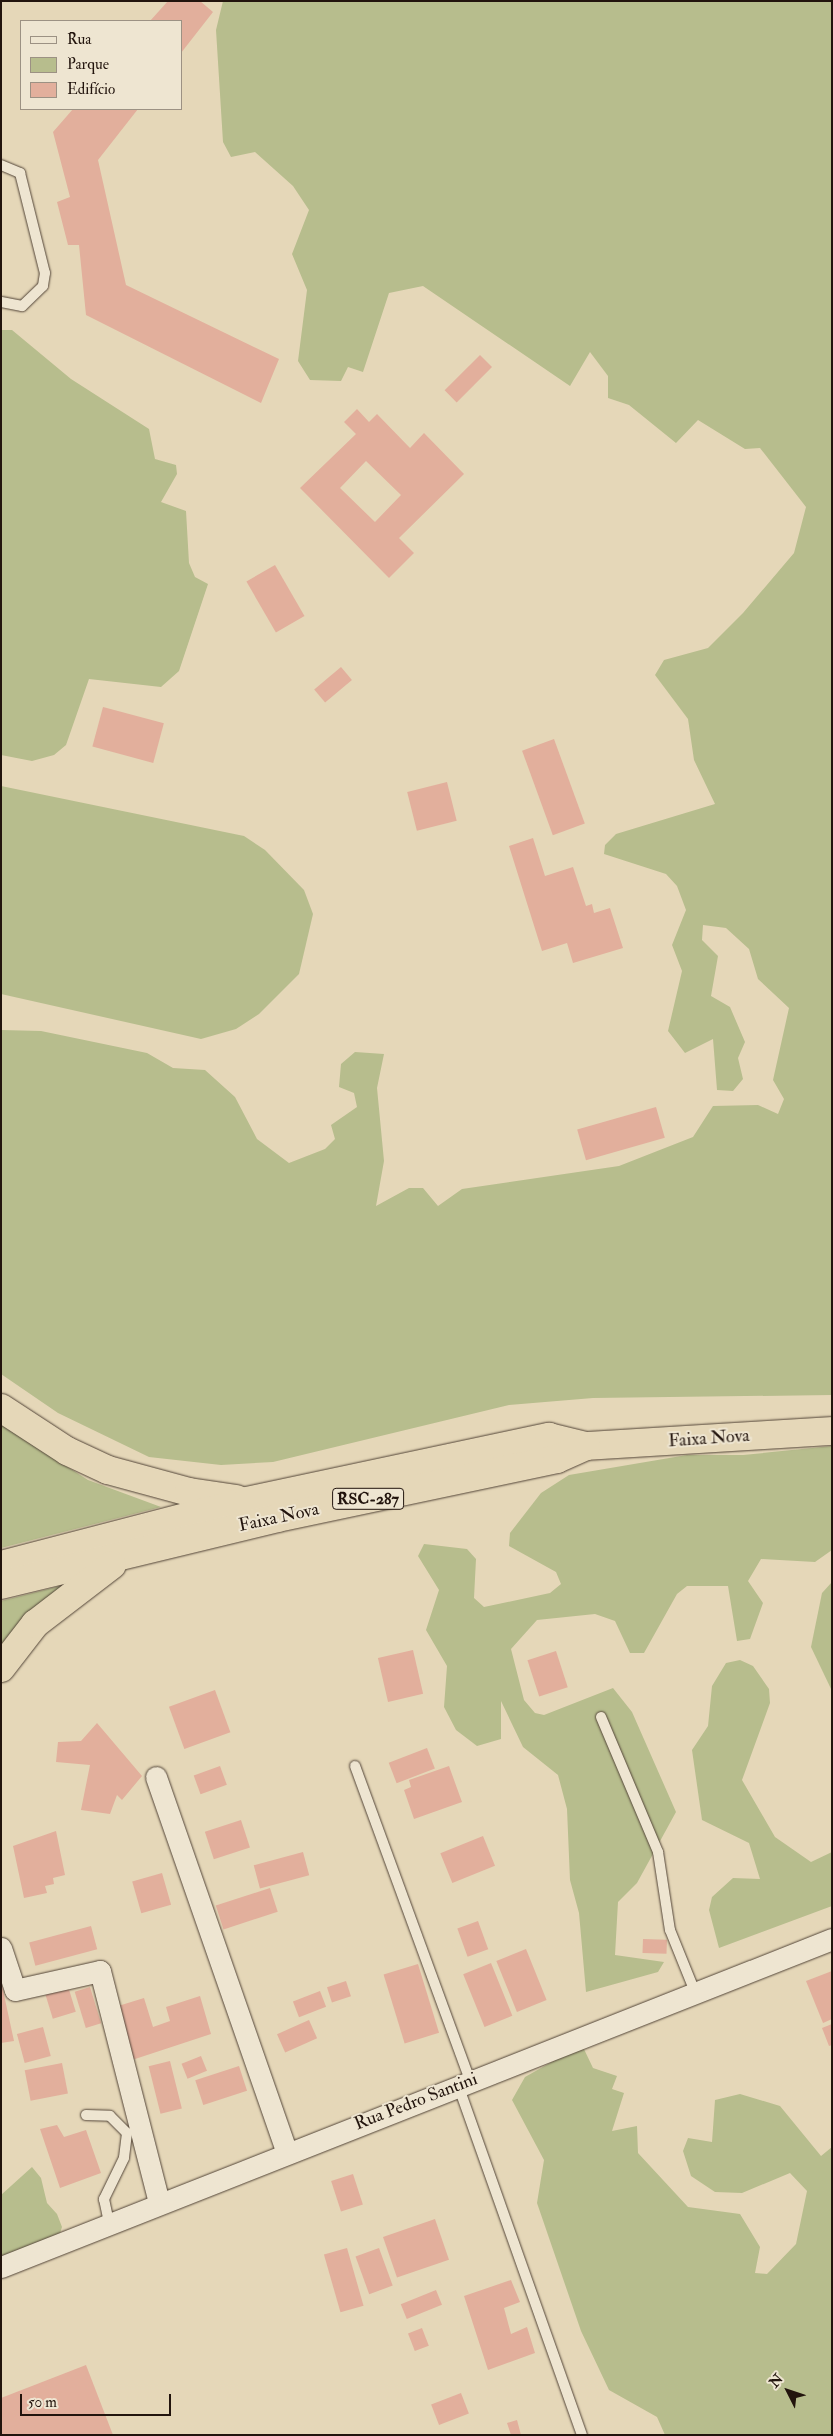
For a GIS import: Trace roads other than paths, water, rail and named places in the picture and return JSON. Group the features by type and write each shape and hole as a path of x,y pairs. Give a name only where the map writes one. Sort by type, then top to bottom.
{"highway":[{"path":"1,1408 67,1451 108,1470 189,1492 247,1501"},
{"name":"Faixa Nova","path":"1,1565 247,1501 549,1437 586,1446 832,1431"},
{"name":"Faixa Nova","path":"1,1585 148,1548 557,1459 586,1446"},
{"path":"1,1668 35,1624 66,1596 98,1571 148,1548"}],"street":[{"path":"156,1777 287,2152"},
{"name":"Rua Pedro Santini","path":"1,2267 109,2222 832,1939"},
{"path":"1,1948 15,1990 100,1971 159,2203"}],"lane":[{"path":"1,165 20,173 45,273 43,286 22,306 1,302"},
{"path":"601,1717 658,1852 670,1930 695,1992"},
{"path":"355,1766 582,2435"},
{"path":"86,2115 110,2116 127,2133 124,2158 104,2199 109,2222"}]}
